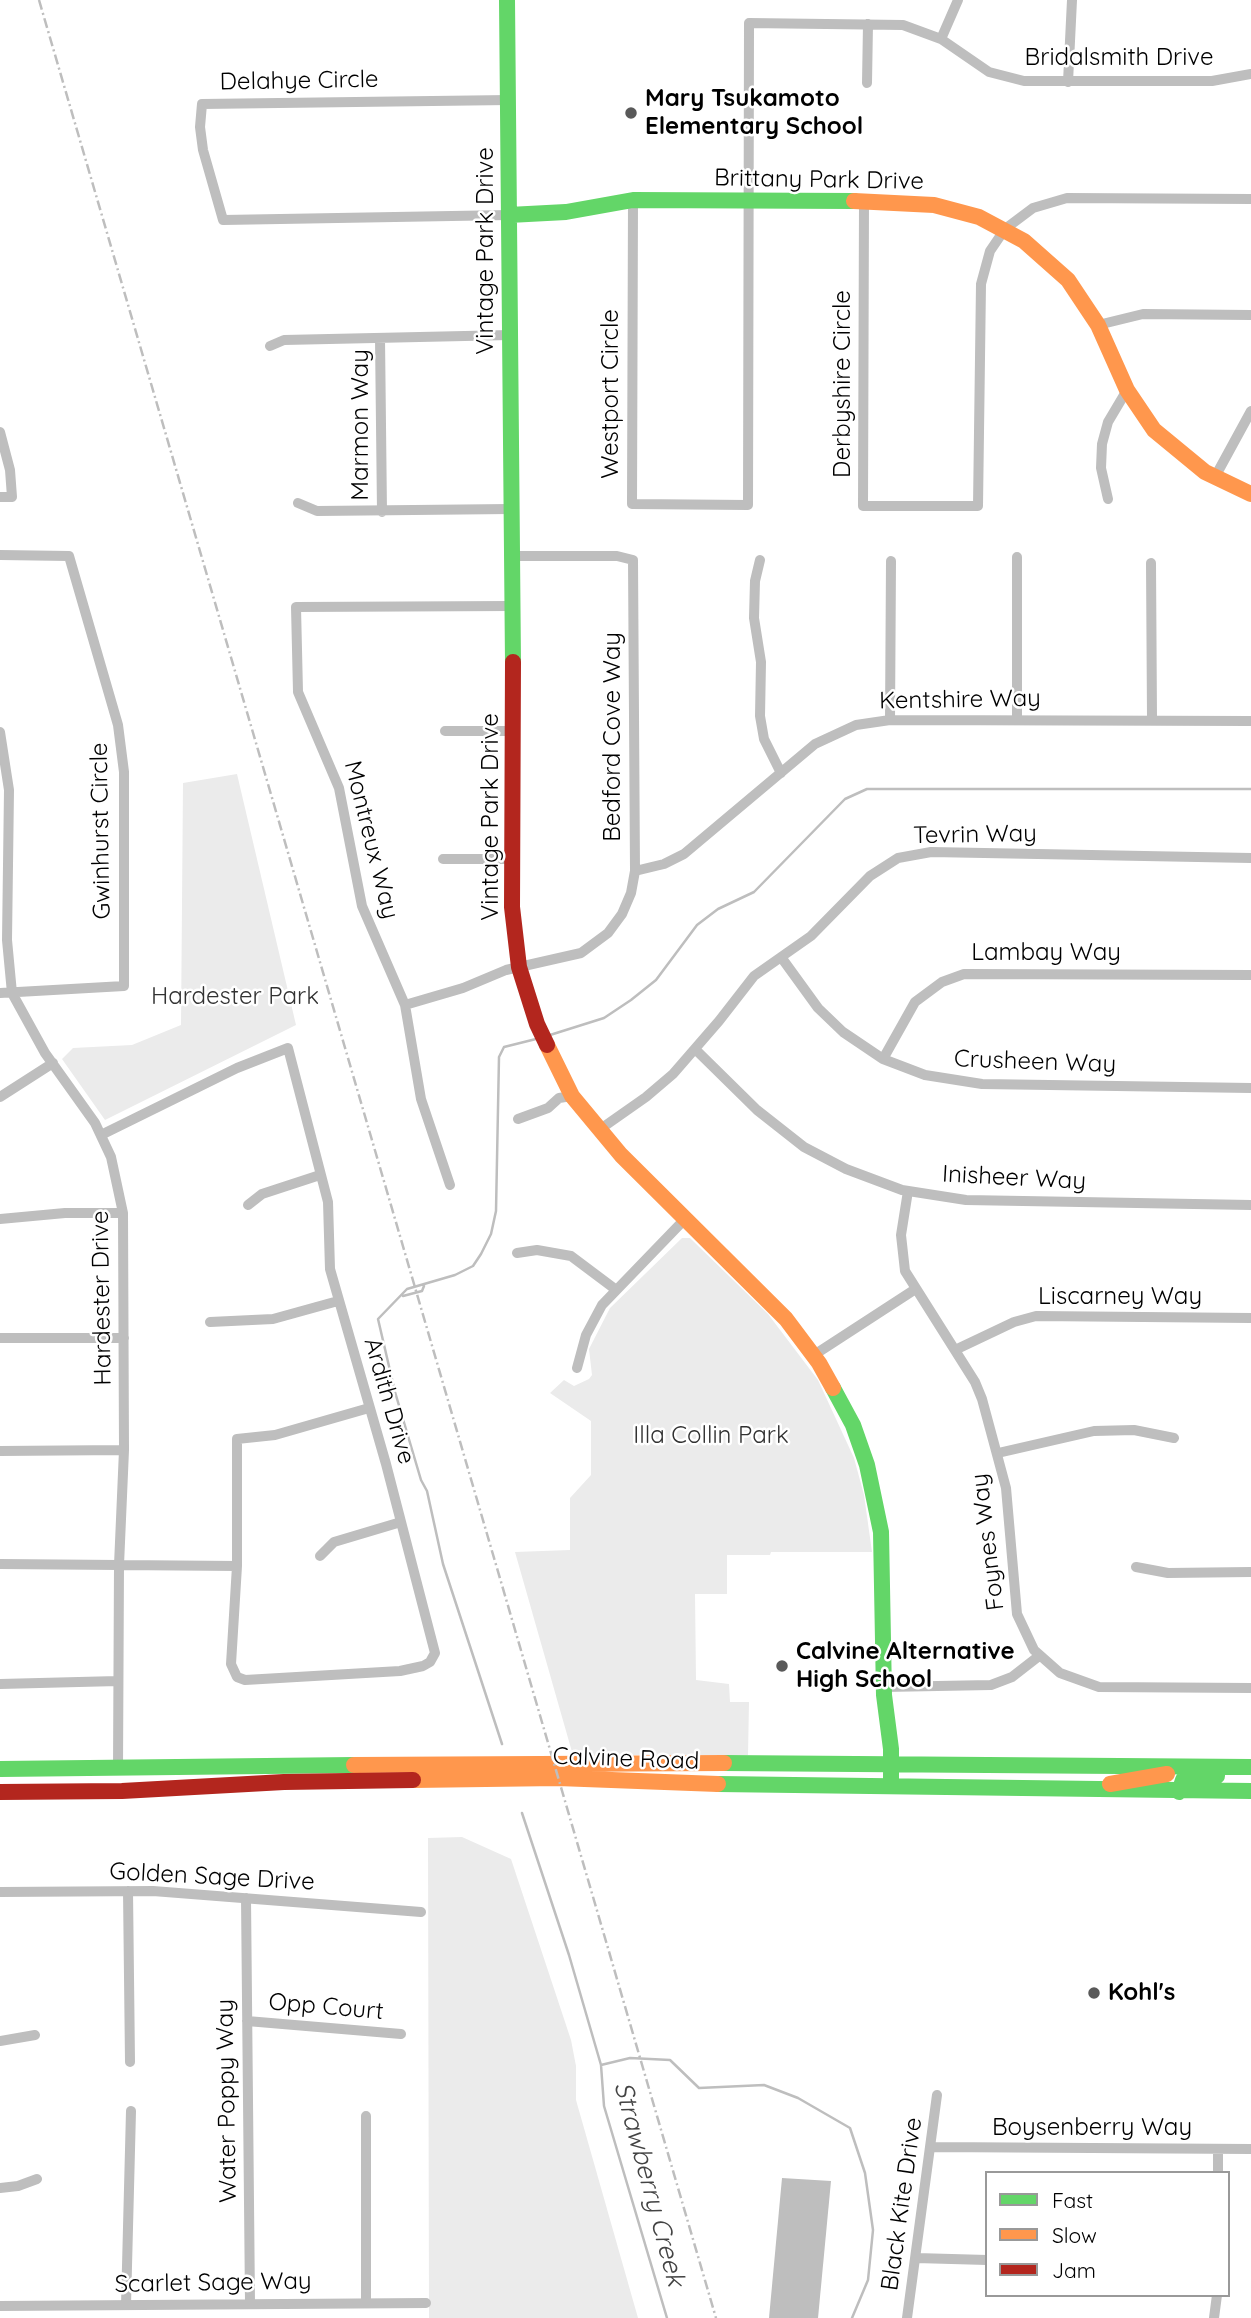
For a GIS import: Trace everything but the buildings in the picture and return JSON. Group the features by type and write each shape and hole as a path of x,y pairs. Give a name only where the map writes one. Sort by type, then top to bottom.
{"street":[{"name":"Vintage Park Drive","path":"507,0 514,731 510,859 519,967 537,1024 572,1096 599,1130 774,1306 814,1355 853,1425 876,1499 883,1551 884,1687 891,1786"},
{"path":"941,39 958,0"},
{"path":"1068,82 1072,0"},
{"name":"Bridalsmith Drive","path":"748,200 749,23 903,25 941,39 978,66 1000,77 1024,82 1212,81 1251,74"},
{"path":"867,83 868,24"},
{"name":"Delahye Circle","path":"509,100 202,104 200,127 203,149 223,220 509,215"},
{"path":"1005,229 1033,208 1067,198 1251,199"},
{"name":"Brittany Park Drive","path":"509,215 566,212 632,200 748,200 864,201 934,205 979,217 1005,229 1052,263 1082,299 1098,325 1126,390 1154,430 1171,447 1215,477 1251,494"},
{"name":"Westport Circle","path":"632,200 632,504 748,505 748,200"},
{"name":"Derbyshire Circle","path":"864,201 863,506 978,506 981,284 990,251 1005,229"},
{"path":"1098,325 1143,314 1251,315"},
{"name":"Marmon Way","path":"510,335 380,338 382,512 510,509"},
{"path":"270,346 284,340 380,338"},
{"path":"1108,499 1101,468 1102,444 1108,422 1126,390"},
{"path":"1215,477 1251,411"},
{"path":"0,432 10,470 6,497"},
{"path":"298,503 317,511 382,512"},
{"name":"Gwinhurst Circle","path":"0,555 69,556 118,725 124,772 124,986 6,993"},
{"name":"Bedford Cove Way","path":"405,1005 463,988 519,967 570,957 600,941 616,924 627,904 635,871 634,560 617,556 511,556"},
{"path":"1017,557 1017,720"},
{"path":"760,560 755,581 754,618 761,662 760,716 764,739 781,773"},
{"path":"890,720 891,561"},
{"path":"1152,562 1152,719"},
{"name":"Montreux Way","path":"405,1005 362,906 339,788 298,692 296,607 511,606"},
{"name":"Kentshire Way","path":"635,871 664,864 684,854 781,773 835,733 856,725 890,720 1251,721"},
{"path":"445,731 514,731"},
{"name":"Hardester Drive","path":"0,732 9,790 6,993 52,1063 82,1102 101,1135 118,1181 123,1213 124,1450 119,1565 118,1769"},
{"name":"Tevrin Way","path":"599,1130 646,1097 696,1050 746,984 811,936 879,869 909,855 931,852 1251,858"},
{"path":"443,859 510,859"},
{"name":"Crusheen Way","path":"780,957 811,999 834,1024 883,1059 925,1075 971,1083 1251,1088"},
{"name":"Lambay Way","path":"883,1059 915,1002 942,982 964,974 1251,975"},
{"path":"405,1005 421,1099 450,1185"},
{"name":"Ardith Drive","path":"101,1135 237,1069 288,1048 328,1202 330,1269 434,1646 430,1662 400,1671 245,1680 237,1677 232,1664 237,1566"},
{"name":"Inisheer Way","path":"696,1050 757,1110 804,1147 857,1174 908,1191 966,1200 1251,1205"},
{"path":"0,1097 52,1063"},
{"path":"518,1119 548,1108 559,1098 572,1096"},
{"path":"248,1205 262,1194 320,1175"},
{"name":"Foynes Way","path":"908,1191 901,1235 905,1271 914,1290 975,1382 998,1453 1011,1525 1017,1614 1025,1636 1039,1656"},
{"path":"0,1219 65,1213 123,1213"},
{"path":"577,1368 586,1335 603,1305 615,1289 685,1219"},
{"path":"517,1253 537,1250 571,1256 615,1289"},
{"path":"814,1355 914,1290"},
{"path":"210,1322 274,1320 338,1301"},
{"name":"Liscarney Way","path":"955,1350 1014,1322 1035,1316 1251,1318"},
{"path":"0,1338 124,1338"},
{"path":"0,1564 237,1566 237,1439 275,1435 369,1408"},
{"path":"998,1453 1094,1431 1134,1430 1174,1438"},
{"path":"0,1451 124,1450"},
{"path":"320,1556 334,1542 401,1522"},
{"path":"1136,1567 1168,1573 1251,1572"},
{"path":"884,1687 991,1685 1012,1677 1039,1656 1060,1674 1099,1687 1251,1688"},
{"path":"0,1684 118,1681"},
{"name":"Calvine Road","path":"0,1769 553,1762 1251,1767"},
{"path":"1095,1790 1118,1781 1172,1772 1175,1766"},
{"path":"1180,1792 1180,1783 1188,1778 1220,1776 1251,1767"},
{"name":"Calvine Road","path":"0,1792 122,1791 284,1782 558,1778 722,1786 1251,1791"},
{"path":"128,1891 130,2062"},
{"name":"Golden Sage Drive","path":"0,1892 128,1891 421,1912"},
{"name":"Water Poppy Way","path":"246,1898 250,2303"},
{"name":"Opp Court","path":"247,2021 401,2034"},
{"path":"0,2041 36,2035"},
{"name":"Black Kite Drive","path":"908,2318 933,2147 937,2095"},
{"path":"126,2305 131,2110"},
{"path":"366,2116 366,2303"},
{"name":"Boysenberry Way","path":"933,2147 953,2150 1251,2149"},
{"path":"1218,2149 1218,2171"},
{"path":"0,2188 18,2186 37,2179"},
{"path":"916,2258 985,2260"},
{"path":"1214,2318 1217,2297"},
{"name":"Scarlet Sage Way","path":"0,2306 426,2303"}],"green space":[{"name":"Hardester Park","path":"237,774 296,1025 105,1120 62,1059 73,1048 132,1045 181,1025 183,783"},
{"name":"Illa Collin Park","path":"682,1238 690,1238 768,1314 818,1380 854,1458 864,1495 872,1552 727,1555 727,1594 695,1594 696,1680 729,1684 730,1702 749,1702 748,1755 591,1755 591,1751 572,1752 515,1552 570,1550 570,1498 591,1475 591,1421 550,1393 564,1380 574,1386 589,1379 592,1375 589,1349 610,1308"},
{"path":"462,1837 511,1859 571,2040 576,2066 576,2100 638,2318 429,2318 428,1838"}],"shaded area":[{"path":"782,2178 831,2181 818,2318 769,2318"}],"waterway":[{"path":"550,1035 604,1018 631,1000 656,980 697,925 718,909 754,892 845,799 867,789 1251,789"},
{"path":"502,1744 443,1564 427,1491 421,1480 395,1392 378,1319 407,1289 455,1275 473,1266 481,1254 491,1234 496,1211 499,1057 504,1047 536,1039"},
{"path":"403,1296 422,1291 424,1286"},
{"path":"522,1813 569,1955 601,2065"},
{"name":"Strawberry Creek","path":"667,2318 604,2106 601,2065 630,2058 670,2060 699,2088 764,2085 798,2098 850,2128 865,2173 873,2230 868,2280 852,2318"}],"railway":[{"path":"39,0 716,2318"}],"traffic: fast":[{"path":"507,0 513,662"},
{"path":"509,215 566,212 633,200 854,201"},
{"path":"833,1388 853,1425 867,1465 881,1532 884,1695 891,1749 891,1786"},
{"path":"724,1763 1251,1767"},
{"path":"0,1769 354,1765"},
{"path":"1179,1792 1183,1780 1217,1776"},
{"path":"718,1784 1251,1791"}],"traffic: slow":[{"path":"854,201 934,205 979,217 1024,241 1068,280 1098,325 1127,390 1154,430 1205,472 1251,494"},
{"path":"547,1045 572,1096 621,1155 786,1319 819,1363 833,1388"},
{"path":"354,1765 724,1763"},
{"path":"1110,1784 1167,1774"},
{"path":"413,1780 558,1778 718,1784"}],"traffic: jam":[{"path":"513,662 512,907 519,967 537,1024 547,1045"},
{"path":"0,1792 122,1791 284,1782 413,1780"}],"place":[{"name":"Mary Tsukamoto Elementary School","path":"631,113"},
{"name":"Calvine Alternative High School","path":"782,1666"},
{"name":"Kohl's","path":"1094,1993"}]}
